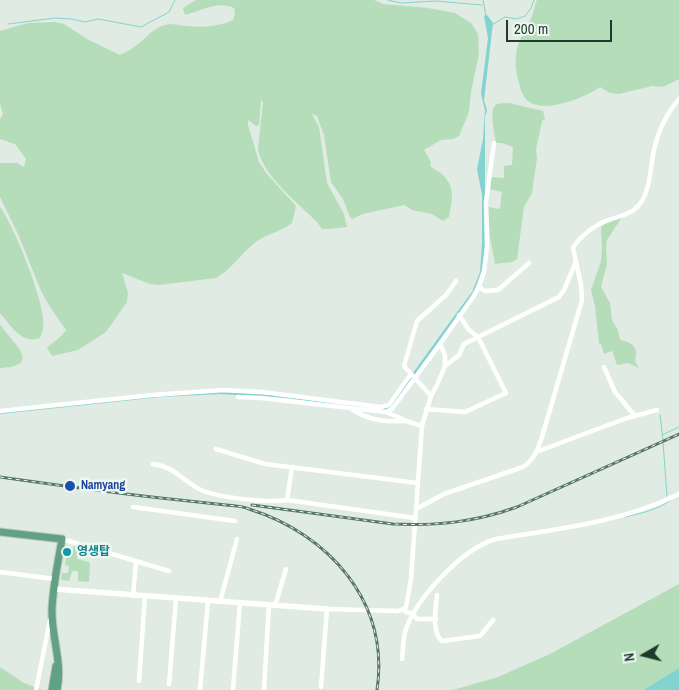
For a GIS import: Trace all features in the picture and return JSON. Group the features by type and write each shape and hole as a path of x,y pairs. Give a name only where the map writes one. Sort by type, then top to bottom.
{"main road":[{"path":"0,532 62,539 52,610 56,655 60,672 52,690"},
{"path":"57,679 57,690"}],"street":[{"path":"416,509 444,494 523,467 536,452 582,300 581,285 573,248 580,239 601,223 632,211 645,196 656,144 668,115 679,99"},
{"path":"0,411 152,395 224,390 270,393 381,407 389,405 440,344 479,287 486,257 486,202 494,143"},
{"path":"479,287 485,291 498,290 529,263"},
{"path":"445,366 459,355 464,344 559,297 564,290 575,263"},
{"path":"430,396 404,366 417,322 446,295 456,281"},
{"path":"426,410 465,412 506,393 478,337 469,330 459,316"},
{"path":"404,609 411,579 422,426 430,396 445,366 445,355 440,344"},
{"path":"604,366 615,392 635,416"},
{"path":"386,412 392,408 412,376"},
{"path":"238,397 386,412 422,426"},
{"path":"352,409 370,419 389,422 406,421"},
{"path":"536,452 577,435 657,410"},
{"path":"216,449 265,464 418,483"},
{"path":"153,464 169,467 202,490 252,500 272,502 287,500 415,518"},
{"path":"287,500 292,467"},
{"path":"402,659 405,632 413,614 433,586 470,552 490,540 632,513 647,509 679,494"},
{"path":"133,507 235,521"},
{"path":"62,539 169,571"},
{"path":"220,602 237,539"},
{"path":"133,596 136,562"},
{"path":"264,689 272,605 286,569"},
{"path":"0,572 55,579"},
{"path":"54,589 327,609 398,611 404,609 411,610 417,619 436,619"},
{"path":"437,595 437,636 442,641 480,636 493,620"},
{"path":"139,681 145,596"},
{"path":"169,684 176,599"},
{"path":"200,690 208,601"},
{"path":"233,689 240,603"},
{"path":"321,687 327,609"},
{"path":"36,690 52,610"}],"green space":[{"path":"196,0 374,0 383,4 428,8 455,13 471,23 478,34 479,54 469,112 459,136 453,139 441,140 424,150 431,162 430,166 443,175 450,185 452,195 449,217 443,221 432,214 412,210 404,205 363,214 352,219 343,199 331,182 324,135 317,116 312,114 319,127 327,183 344,214 347,227 322,229 274,179 261,159 258,149 263,102 261,100 259,125 256,126 248,120 248,125 259,162 267,174 296,206 292,223 257,241 216,278 159,285 150,284 122,273 128,293 127,302 106,332 78,350 52,356 47,348 66,330 41,291 18,234 0,197 0,163 17,163 24,167 26,159 15,144 0,139 0,119 3,114 0,103 0,31 28,23 55,22 64,24 87,39 120,55 133,48 155,29 164,25 205,27 233,20 234,8 222,5 185,15 183,8"},
{"path":"537,0 679,0 679,79 663,87 652,86 619,94 610,93 600,87 575,100 554,105 535,105 528,101 523,94 518,80 516,57 518,44 532,16"},
{"path":"509,103 543,111 545,119 542,121 536,149 537,158 532,193 524,207 517,259 512,262 495,264 490,236 488,207 500,209 502,192 490,189 491,177 504,178 504,166 512,165 513,147 496,143 493,111 494,106 497,104"},
{"path":"0,207 19,245 38,294 43,321 43,331 40,338 27,338 17,333 0,313"},
{"path":"622,217 607,240 607,264 601,287 610,303 612,320 618,330 620,340 634,346 636,352 635,361 639,368 628,363 617,365 612,351 604,354 601,344 599,344 595,306 591,290 601,261 601,227"},
{"path":"0,324 21,352 23,358 21,363 0,368"},
{"path":"74,546 79,547 77,559 89,562 89,582 78,581 78,571 72,571 69,581 61,580 62,573 68,573 69,566 65,565 66,558 71,557"},
{"path":"679,584 679,668 643,690 453,690 498,677 550,654"},
{"path":"0,667 24,683 42,690 0,690"}],"water":[{"path":"487,15 493,23 484,100 487,110 485,117 485,249 483,267 473,294 392,406 386,410 335,405 287,398 220,394 161,397 0,414 0,412 175,395 220,392 287,396 335,404 382,408 397,395 472,292 480,272 482,195 477,169 483,139 485,110 481,94 488,38 484,16"},
{"path":"679,668 679,690 643,690"}],"waterway":[{"path":"8,24 55,18 85,22 98,19 141,27 169,12 175,0"},
{"path":"388,0 401,3 436,1 482,5"},
{"path":"483,0 486,16"},
{"path":"492,25 505,17 516,19 525,16 534,0"},
{"path":"660,415 663,440"},
{"path":"662,435 679,427"},
{"path":"663,442 667,496"},
{"path":"625,517 656,508 672,499"}],"railway":[{"path":"252,505 393,524 456,522 517,507 679,434"},
{"path":"0,477 241,507 278,520 305,535 328,554 348,576 363,601 374,628 379,658 377,690"}],"place":[{"name":"Namyang","path":"70,486"},
{"name":"영생탑","path":"67,552"}]}
